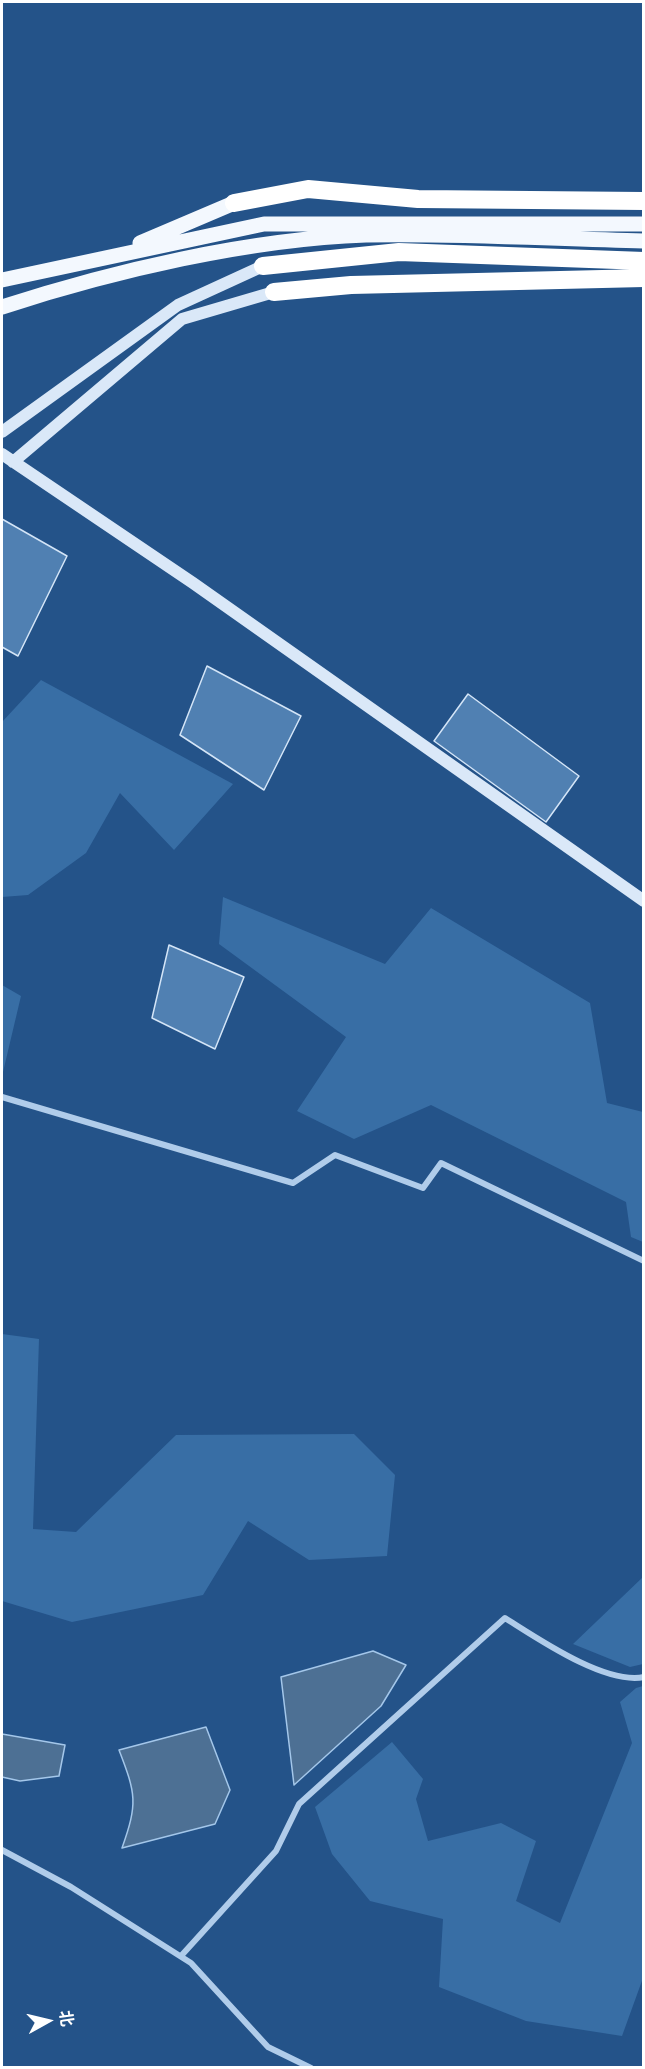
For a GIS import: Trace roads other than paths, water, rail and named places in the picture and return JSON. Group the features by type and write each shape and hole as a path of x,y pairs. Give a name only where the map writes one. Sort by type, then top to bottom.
{"highway":[{"path":"234,203 308,189 418,198 644,201"},
{"path":"263,266 399,252 644,261"},
{"path":"274,292 351,285 644,278"}],"main road":[{"path":"110,256 234,203"},
{"path":"2,280 264,224 644,224"},
{"path":"2,307 84,281 255,247 288,243 366,235 644,241"},
{"path":"2,432 178,305 263,266"},
{"path":"13,462 182,319 274,292"},
{"path":"2,421 26,414"},
{"path":"2,454 193,583 644,901"}],"street":[{"path":"2,1097 293,1183 334,1155 423,1188 441,1163 644,1261"},
{"path":"181,1956 276,1851 299,1804 505,1618 572,1660 633,1679 644,1677"},
{"path":"2,1850 71,1887 191,1963 268,2047 311,2067"}]}
